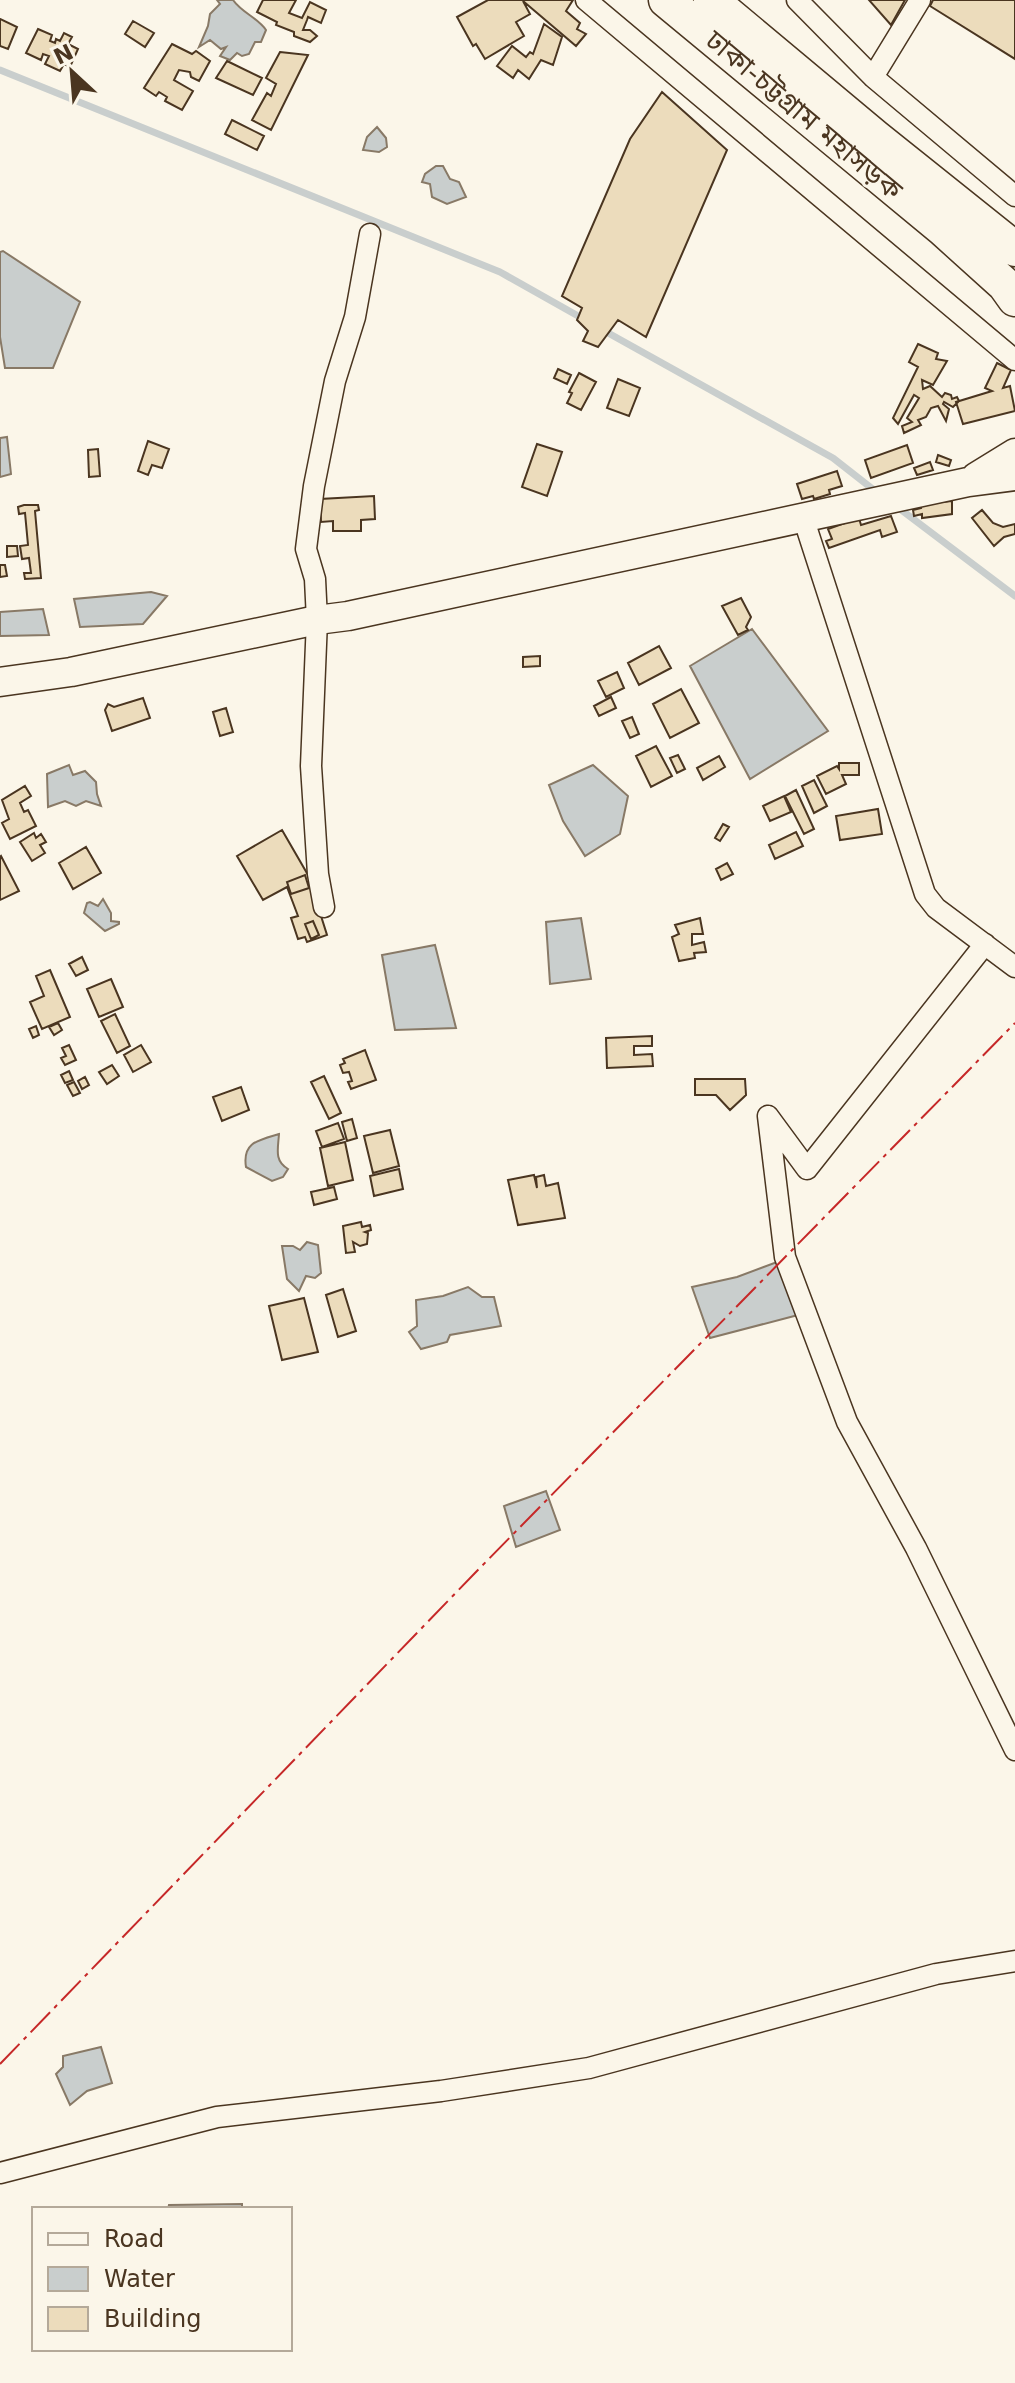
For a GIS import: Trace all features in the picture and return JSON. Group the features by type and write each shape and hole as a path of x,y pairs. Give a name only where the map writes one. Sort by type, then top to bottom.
{"highway":[{"name":"ঢাকা-চট্টগ্রাম মহাসড়ক","path":"666,0 952,218"},
{"name":"ঢাকা-চট্টগ্রাম মহাসড়ক","path":"711,0 952,218"},
{"path":"952,218 1015,249"},
{"path":"952,218 1015,299"}],"main road":[{"path":"968,482 1015,453"},
{"path":"0,682 71,672 348,616 968,482 1015,476"}],"street":[{"path":"586,0 1015,360"},
{"path":"797,0 873,77 1015,196"},
{"path":"873,77 920,0"},
{"path":"324,907 318,874 311,766 317,620 315,579 306,549 314,486 335,381 355,317 370,234"},
{"path":"803,517 925,894 936,908 1015,967"},
{"path":"985,944 807,1169 768,1116 785,1257 847,1422 916,1548 1015,1750"},
{"path":"0,2173 217,2117 441,2091 589,2068 936,1974 1015,1961"}],"water":[{"path":"217,0 233,0 266,30 261,42 255,42 249,54 242,56 237,53 230,60 220,56 226,47 221,49 210,40 199,47 210,14 220,4"},
{"path":"377,127 386,138 387,147 379,152 363,150 367,137"},
{"path":"436,166 443,166 450,179 459,182 466,197 447,204 432,197 430,184 422,182 425,174"},
{"path":"3,251 80,302 53,368 5,368 0,337 0,252"},
{"path":"7,437 11,474 0,477 0,438"},
{"path":"151,592 167,596 143,624 80,627 74,599"},
{"path":"43,609 49,635 0,636 0,612"},
{"path":"752,629 828,731 750,779 690,666"},
{"path":"69,765 73,775 85,771 96,782 101,806 86,801 76,806 65,801 48,807 47,774"},
{"path":"593,765 628,796 620,834 585,856 563,821 549,785"},
{"path":"103,899 111,913 111,921 119,922 105,931 84,913 87,903 98,906"},
{"path":"581,918 591,979 550,984 546,922"},
{"path":"435,945 456,1028 395,1030 382,955"},
{"path":"279,1134 279,1158 288,1169 283,1177 272,1181 246,1167 245,1159 254,1143"},
{"path":"307,1242 318,1245 321,1273 315,1278 306,1276 299,1291 287,1279 282,1246 300,1250"},
{"path":"777,1262 798,1315 710,1338 692,1287 737,1277"},
{"path":"468,1287 482,1297 494,1297 501,1326 450,1335 447,1342 421,1349 409,1332 417,1326 416,1300 443,1296"},
{"path":"546,1491 560,1530 516,1547 504,1506"},
{"path":"101,2047 112,2083 87,2091 70,2105 56,2074 63,2067 63,2056"},
{"path":"242,2204 242,2207 168,2207"}],"building":[{"path":"263,0 296,0 289,13 302,18 310,2 326,10 321,23 308,17 303,30 310,30 317,36 310,42 276,25 277,22 257,12"},
{"path":"488,0 573,0 566,11 580,23 577,29 586,34 576,46 523,1 530,14 516,22 524,36 485,59 476,44 473,46 457,17"},
{"path":"869,0 905,0 891,25"},
{"path":"933,0 1015,0 1015,59 930,6"},
{"path":"0,19 17,27 8,49 0,46"},
{"path":"133,21 154,33 145,47 125,34"},
{"path":"544,24 562,37 553,65 541,60 529,79 518,70 513,78 497,66 512,46 526,57 530,52 533,54"},
{"path":"38,29 52,35 50,41 55,43 64,33 72,37 68,44 78,49 70,67 64,64 60,71 45,64 49,56 43,54 41,60 26,53"},
{"path":"172,44 192,54 196,51 210,61 199,81 191,77 190,72 179,70 174,80 193,91 182,110 165,101 167,97 159,92 156,96 144,88"},
{"path":"280,52 308,55 271,130 252,120 267,93 271,96 276,84 266,78"},
{"path":"227,61 262,78 253,95 216,78"},
{"path":"662,92 727,150 646,337 618,320 598,347 583,341 588,331 577,320 582,308 562,296 630,139"},
{"path":"232,120 264,136 257,150 225,134"},
{"path":"918,344 938,353 936,359 947,361 933,385 922,380 923,389 930,386 942,397 945,393 952,399 957,397 959,401 953,407 944,402 949,409 946,421 938,406 931,408 926,417 918,420 921,425 904,433 902,426 912,422 907,418 919,398 914,395 898,424 893,418 918,367 909,362"},
{"path":"997,363 1011,370 1003,388 1010,386 1015,411 963,424 956,402 992,391 985,388"},
{"path":"558,369 571,375 567,384 554,378"},
{"path":"579,373 596,382 581,410 567,403"},
{"path":"618,379 640,388 629,416 607,408"},
{"path":"148,441 169,449 162,468 152,465 148,475 138,471"},
{"path":"537,444 562,452 547,496 522,487"},
{"path":"907,445 913,463 871,478 865,460"},
{"path":"98,449 100,476 89,477 88,450"},
{"path":"938,455 951,460 949,466 936,462"},
{"path":"930,462 933,470 917,475 914,468"},
{"path":"837,471 842,486 829,490 830,494 802,499 797,484"},
{"path":"374,496 375,519 361,520 361,531 333,531 333,521 321,522 320,499"},
{"path":"952,501 952,514 922,518 922,514 914,516 913,510 921,508 920,504"},
{"path":"38,505 39,510 35,511 41,578 25,579 24,573 31,573 29,558 22,559 20,546 28,545 25,513 19,514 18,507"},
{"path":"982,510 993,523 1003,527 1015,524 1015,534 1004,537 994,546 972,518"},
{"path":"891,516 897,532 882,537 880,530 829,548 826,541 832,539 828,529 859,518 861,525"},
{"path":"7,546 17,546 18,556 7,557"},
{"path":"0,565 5,565 7,576 0,577"},
{"path":"741,598 751,617 746,627 748,630 738,635 722,606"},
{"path":"659,646 671,668 639,685 628,663"},
{"path":"540,656 540,666 523,667 523,657"},
{"path":"617,672 624,688 606,697 598,681"},
{"path":"681,689 699,723 670,738 653,704"},
{"path":"611,697 616,708 599,716 594,706"},
{"path":"143,698 150,718 112,731 105,710 108,704 114,707"},
{"path":"226,708 233,732 220,736 213,712"},
{"path":"632,717 639,734 630,738 622,721"},
{"path":"656,746 672,776 651,787 636,756"},
{"path":"678,755 685,769 677,773 670,758"},
{"path":"719,756 725,767 703,780 697,768"},
{"path":"839,763 859,763 859,775 842,775 846,784 826,794 817,776 837,766 839,769"},
{"path":"814,780 827,806 814,813 802,786"},
{"path":"25,786 31,796 20,803 24,812 28,810 36,826 10,839 2,823 9,819 2,800"},
{"path":"796,790 814,829 804,834 785,796"},
{"path":"784,796 791,812 770,821 763,806"},
{"path":"878,809 882,834 840,840 836,816"},
{"path":"723,824 729,827 720,841 715,838"},
{"path":"282,830 308,875 327,935 307,942 305,937 298,939 291,918 298,916 287,887 263,900 237,856"},
{"path":"796,832 803,846 775,859 769,845"},
{"path":"34,833 36,838 41,834 46,842 40,845 45,853 32,861 20,842"},
{"path":"86,847 101,873 73,889 59,863"},
{"path":"0,857 19,891 0,900"},
{"path":"727,863 733,874 721,880 716,869"},
{"path":"305,875 309,888 291,894 287,882"},
{"path":"700,918 703,934 692,934 692,945 704,942 706,952 694,953 695,958 679,961 672,937 679,934 675,925"},
{"path":"313,921 319,935 311,939 305,924"},
{"path":"82,957 88,970 76,976 69,964"},
{"path":"50,970 70,1017 42,1029 30,1002 44,996 36,976"},
{"path":"111,979 123,1007 99,1017 87,989"},
{"path":"115,1014 130,1046 117,1053 101,1021"},
{"path":"58,1023 62,1030 54,1035 49,1027"},
{"path":"36,1026 39,1035 33,1038 29,1029"},
{"path":"652,1036 652,1046 634,1046 634,1055 652,1054 653,1066 607,1068 606,1038"},
{"path":"69,1045 76,1060 65,1065 61,1058 66,1056 62,1048"},
{"path":"141,1045 151,1062 133,1072 124,1055"},
{"path":"365,1050 376,1080 351,1089 349,1072 343,1073 340,1065 345,1063 343,1059"},
{"path":"112,1065 119,1076 107,1084 99,1072"},
{"path":"69,1071 73,1080 65,1083 61,1075"},
{"path":"324,1076 341,1113 329,1119 311,1082"},
{"path":"85,1077 89,1085 82,1089 78,1081"},
{"path":"695,1079 745,1079 746,1095 730,1110 716,1095 695,1095"},
{"path":"74,1082 80,1093 73,1096 67,1085"},
{"path":"241,1087 249,1110 222,1121 213,1097"},
{"path":"352,1119 357,1138 347,1141 342,1122"},
{"path":"338,1123 344,1139 322,1147 316,1131"},
{"path":"390,1130 399,1166 373,1173 364,1136"},
{"path":"345,1142 353,1180 328,1186 320,1148"},
{"path":"399,1169 403,1189 374,1196 370,1176"},
{"path":"534,1175 537,1188 536,1177 544,1175 546,1186 558,1183 565,1218 518,1225 508,1180"},
{"path":"334,1187 337,1199 314,1205 311,1192"},
{"path":"361,1222 362,1227 370,1225 371,1230 365,1232 368,1233 367,1244 360,1246 353,1242 355,1252 346,1253 343,1226"},
{"path":"343,1289 356,1331 338,1337 326,1295"},
{"path":"304,1298 318,1352 282,1360 269,1306"}],"waterway":[{"path":"0,70 500,272 587,321"},
{"path":"601,329 833,458 879,494"},
{"path":"896,506 1015,596"}],"power":[{"path":"0,2064 474,1574 1015,1023"}]}
